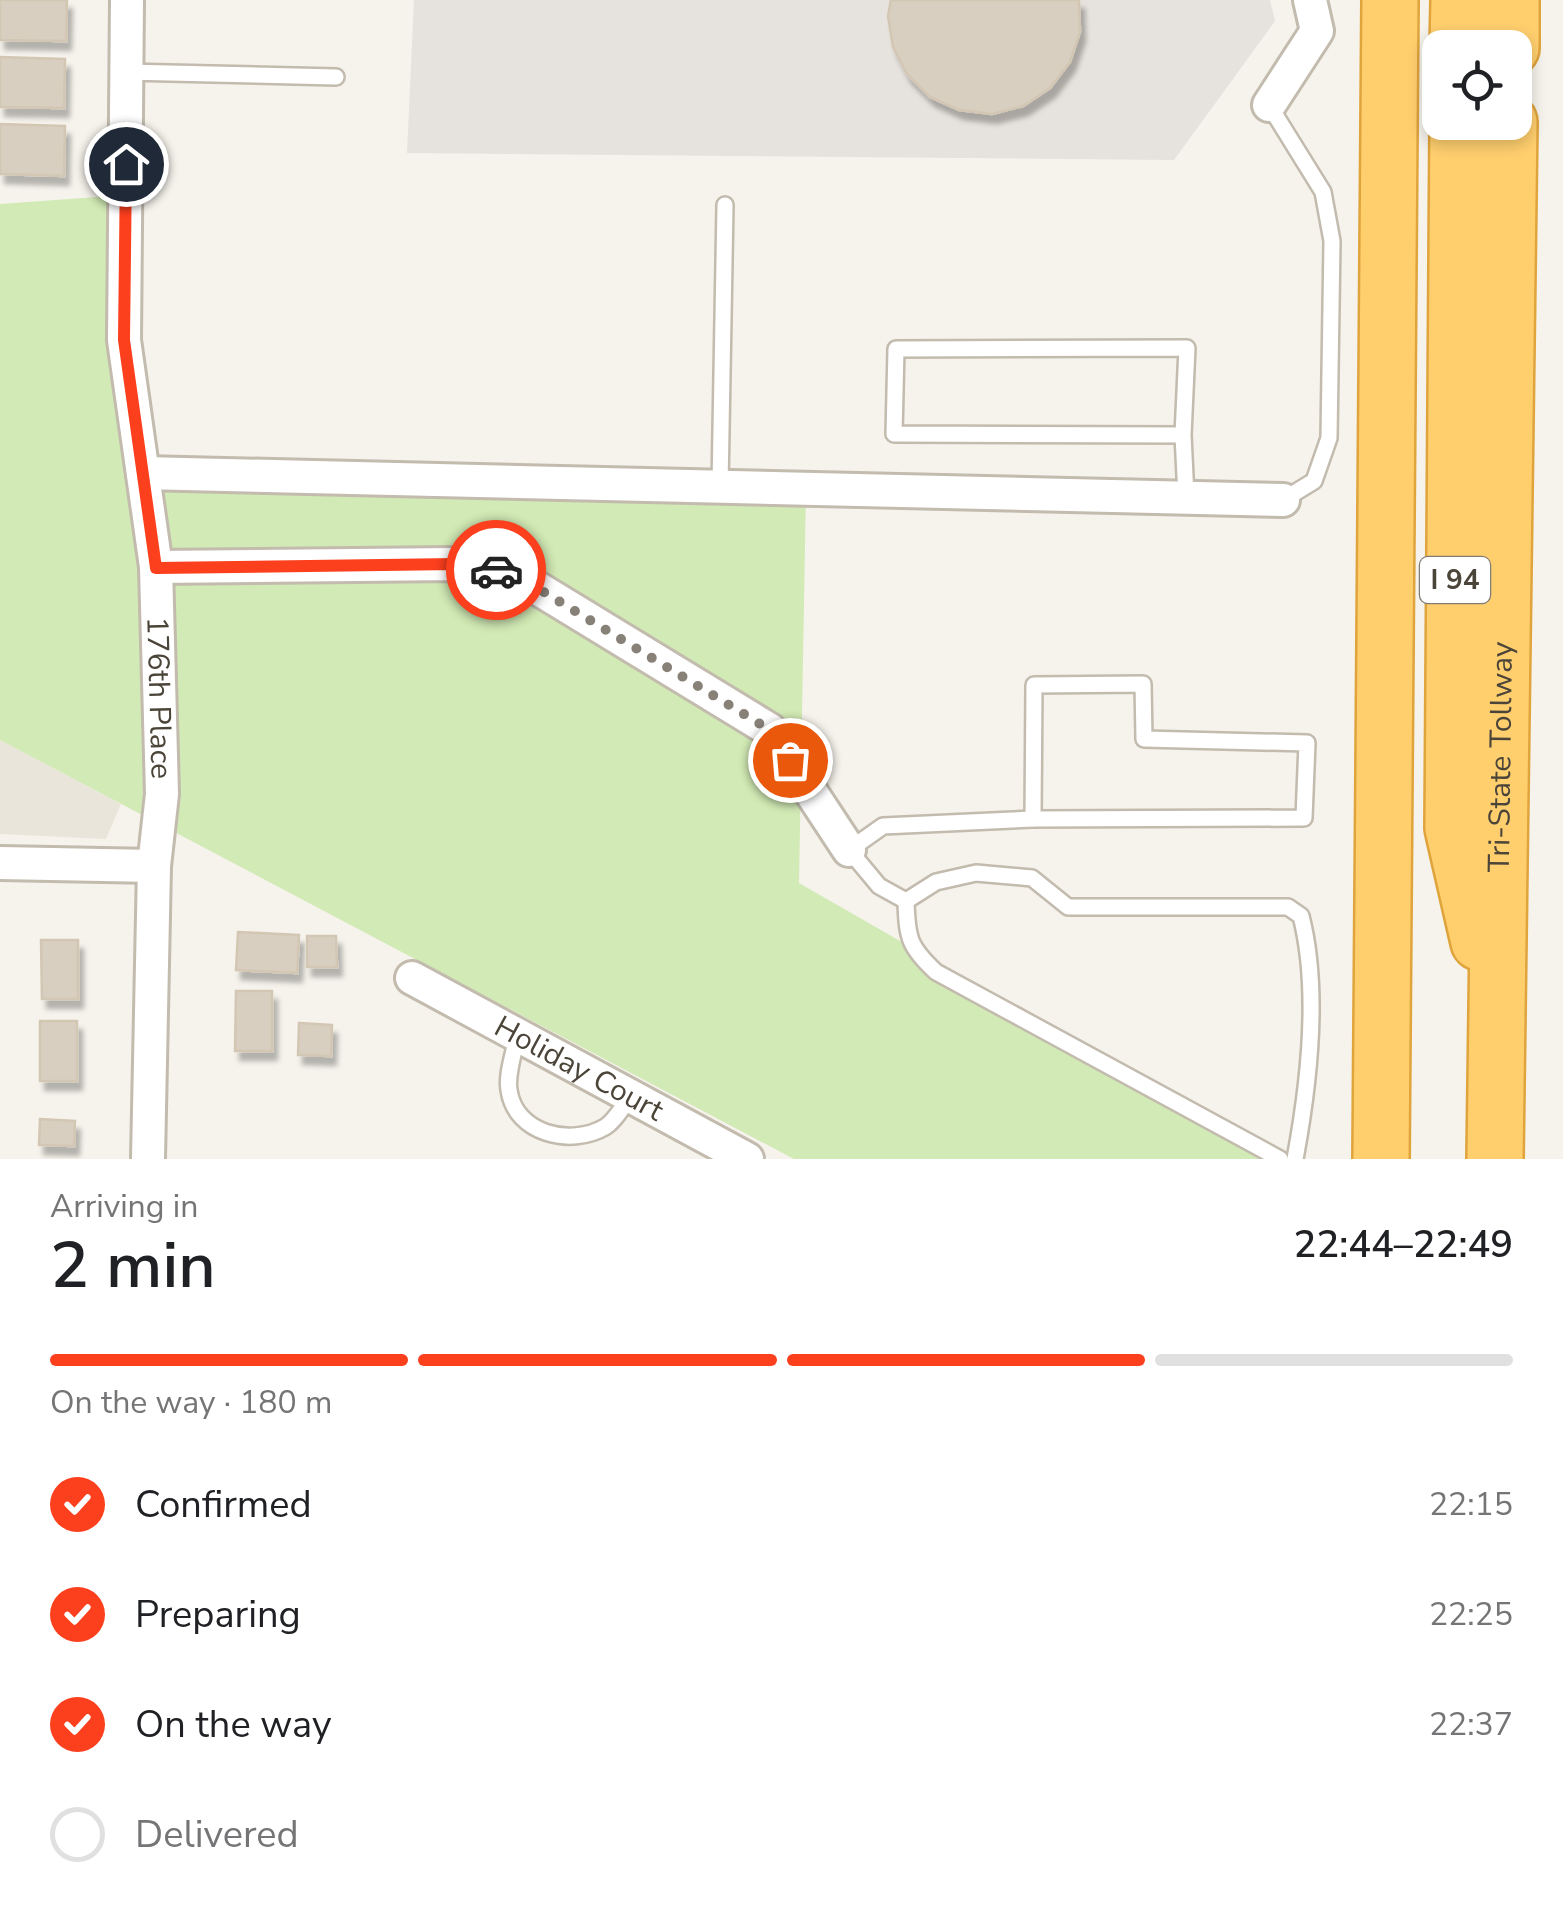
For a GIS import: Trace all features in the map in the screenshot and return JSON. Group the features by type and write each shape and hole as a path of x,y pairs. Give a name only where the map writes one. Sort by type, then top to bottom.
{"highway":[{"path":"1382,1159 1390,0"},
{"path":"1458,30 1459,0"},
{"path":"1510,30 1511,0"},
{"name":"I 94","path":"1458,140 1453,828 1499,1033"},
{"name":"Tri-State Tollway","path":"1499,1033 1510,140"},
{"path":"1343,1159 1360,856 1387,692"},
{"path":"1495,1159 1499,1033"}],"street":[{"name":"176th Place","path":"127,0 124,340 156,568 162,794 154,866 148,1159"},
{"path":"1268,104 1317,31 1310,0"},
{"path":"143,473 1283,500"},
{"path":"156,568 455,564 511,572 770,730 849,850"},
{"path":"0,863 154,866"},
{"name":"Holiday Court","path":"412,978 747,1159"}],"lane":[{"path":"126,72 336,78"},
{"path":"1268,104 1323,192 1332,241 1329,438 1314,481 1283,500"},
{"path":"720,486 725,206"},
{"path":"1184,435 894,434 896,348 1187,348 1186,497"},
{"path":"906,902 879,886 849,850 882,826 1033,820 1304,818 1307,742 1144,739 1143,684 1034,684 1033,820"},
{"path":"906,902 936,882 976,873 1032,878 1068,907 1288,908 1301,916 1308,941 1310,1044 1295,1159"},
{"path":"906,902 907,936 917,954 936,972 1280,1159"},
{"path":"517,1035 508,1090 518,1114 537,1130 560,1137 581,1136 607,1126 631,1096"}],"shaded area":[{"path":"414,0 1270,0 1275,21 1174,160 407,153"},
{"path":"0,740 121,804 106,839 0,834"}],"green space":[{"path":"125,195 143,473 806,489 799,883 1280,1159 794,1159 0,740 0,204"}],"building":[{"path":"0,0 67,0 66,41 0,40"},
{"path":"891,0 1079,0 1080,32 1070,62 1050,88 1023,106 992,114 959,110 930,97 907,74 893,47 888,16"},
{"path":"0,57 65,59 64,108 0,107"},
{"path":"0,124 65,126 64,176 0,174"},
{"path":"238,932 299,935 297,973 236,970"},
{"path":"307,936 336,936 337,967 307,967"},
{"path":"41,940 78,940 78,999 42,999"},
{"path":"236,991 272,991 272,1051 235,1051"},
{"path":"40,1021 77,1021 77,1081 40,1081"},
{"path":"299,1023 332,1025 331,1056 298,1055"},
{"path":"40,1119 75,1121 74,1146 39,1145"}],"way so far":[{"path":"496,570 511,572 770,730 790,760"}],"route":[{"path":"126,164 124,340 156,568 455,564 496,570"}]}
